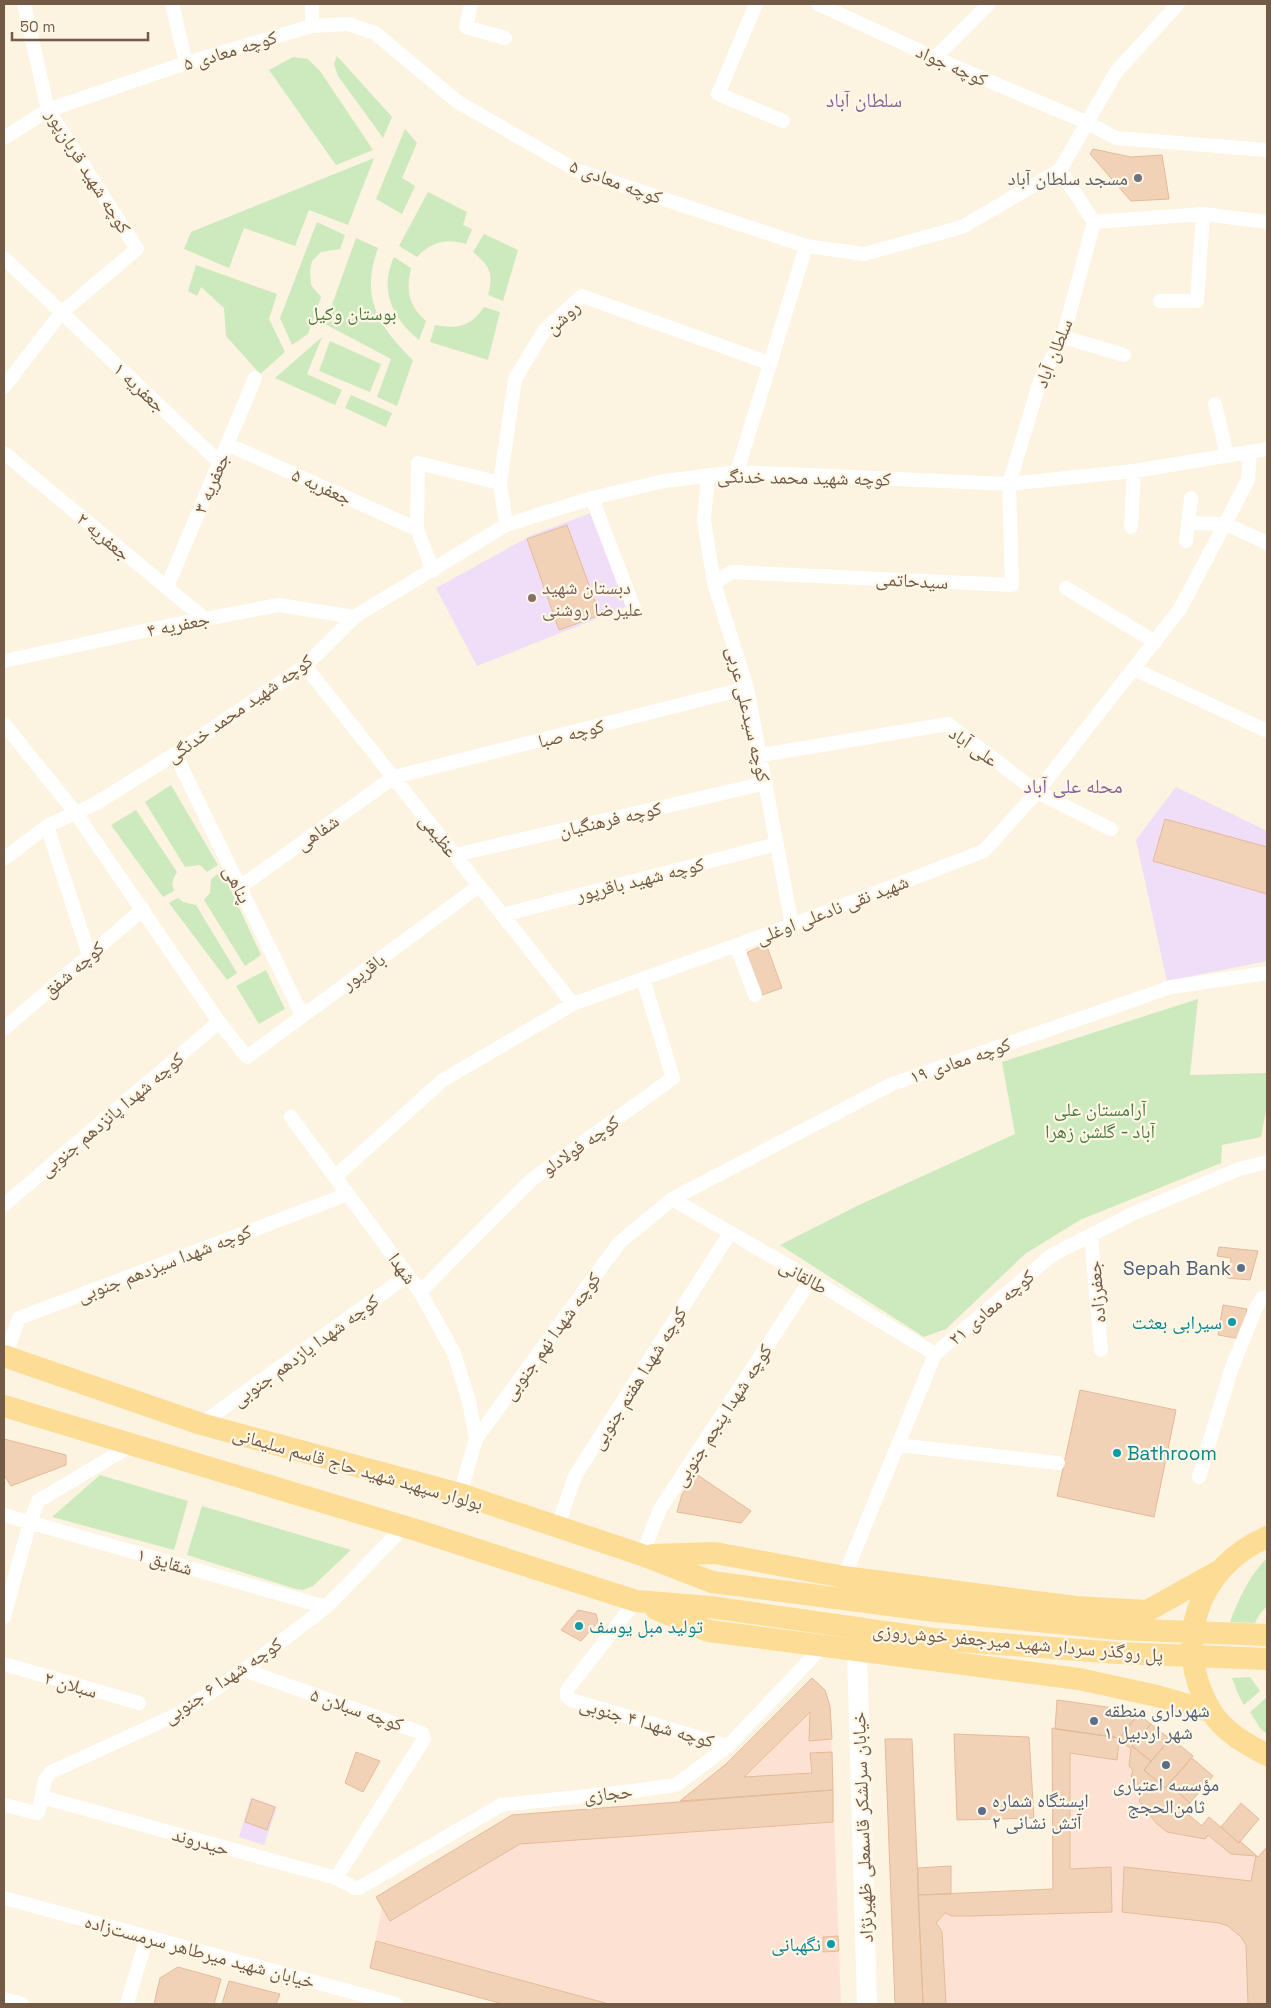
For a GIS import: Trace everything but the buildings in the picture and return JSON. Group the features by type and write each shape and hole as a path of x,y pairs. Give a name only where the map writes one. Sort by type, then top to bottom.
{"main road":[{"name":"بولوار سپهبد شهید حاج قاسم سلیمانی","path":"4,1356 201,1424 460,1494 642,1555 712,1582"},
{"path":"4,1406 404,1527 636,1601 709,1631 1079,1679 1157,1696 1212,1712"},
{"path":"642,1555 715,1553 844,1577 1076,1607 1147,1611 1217,1572 1236,1554 1267,1536"},
{"path":"1217,1572 1199,1604 1191,1641 1195,1678 1212,1712 1236,1738 1267,1755"},
{"name":"پل روگذر سردار شهید میرجعفر خوش‌روزی","path":"712,1582 936,1611 1118,1629 1267,1636"},
{"name":"پل روگذر سردار شهید میرجعفر خوش‌روزی","path":"636,1601 710,1607 934,1639 1118,1653 1267,1659"},
{"path":"1076,1607 1093,1622 1098,1639 1096,1662 1079,1679"}],"street":[{"name":"کوچه شهید قربان‌پور","path":"24,4 48,110 137,249 61,313"},
{"path":"172,4 186,63"},
{"path":"312,4 312,26"},
{"path":"471,4 466,27 505,38"},
{"path":"756,4 718,94 783,121"},
{"name":"کوچه جواد","path":"818,4 935,58 1088,123 1116,138 1267,150"},
{"path":"935,58 989,4"},
{"name":"کوچه معادی ۵","path":"4,138 48,110 186,63 312,26 348,24 375,33 458,102 576,170 806,246 864,254 962,227 1060,170 1116,72 1178,4"},
{"path":"1060,170 1094,222 1203,214 1267,222"},
{"path":"1160,301 1197,301 1203,214"},
{"name":"سلطان آباد","path":"1009,484 1040,380 1063,337 1094,222"},
{"path":"737,472 806,246"},
{"name":"جعفریه ۱","path":"4,258 219,462"},
{"name":"روشن","path":"506,525 500,483 515,379 544,332 582,296 769,363"},
{"path":"4,387 61,313"},
{"path":"1063,337 1124,355"},
{"name":"جعفریه ۳","path":"167,587 255,378"},
{"path":"1215,404 1227,456"},
{"name":"جعفریه ۵","path":"227,444 417,529"},
{"name":"کوچه شهید محمد خدنگی","path":"4,859 47,826 94,804 175,754 305,666 354,617 433,571 506,525 592,498 664,481 737,472 1009,484 1134,471 1267,449"},
{"name":"جعفریه ۲","path":"4,452 205,619"},
{"name":"شهید نقی نادعلی اوغلی","path":"335,1176 443,1080 573,1004 792,925 984,851 1037,792 1180,609 1248,480 1250,452"},
{"path":"433,571 417,529 418,463 500,483"},
{"path":"1131,527 1134,471"},
{"name":"کوچه سیدعلی عربی","path":"708,476 704,521 714,583 747,688 792,925"},
{"name":"سیدحاتمی","path":"714,583 732,572 1012,585 1009,484"},
{"path":"592,498 635,611"},
{"path":"1186,541 1191,498"},
{"path":"1189,522 1226,524 1267,544"},
{"path":"1066,588 1155,642"},
{"name":"جعفریه ۴","path":"4,661 280,605 354,617"},
{"name":"عظیمی","path":"305,666 573,1004"},
{"path":"1134,669 1267,731"},
{"name":"کوچه صبا","path":"394,778 747,688"},
{"path":"4,724 75,812 219,1022"},
{"name":"علی آباد","path":"761,755 948,724 1037,792 1112,828"},
{"name":"پناهی","path":"175,754 302,1015"},
{"name":"شفاهی","path":"240,887 394,778"},
{"name":"کوچه فرهنگیان","path":"455,855 766,783"},
{"path":"47,826 89,955"},
{"name":"کوچه شهید باقرپور","path":"502,915 777,844"},
{"name":"باقرپور","path":"219,1022 247,1057 480,886"},
{"name":"کوچه شفق","path":"4,1029 142,909"},
{"path":"736,945 755,994"},
{"name":"کوچه معادی ۱۹","path":"672,1200 892,1084 1171,987 1267,973"},
{"name":"کوچه فولادلو","path":"420,1292 531,1180 673,1078 643,979"},
{"name":"کوچه شهدا پانزدهم جنوبی","path":"4,1205 219,1022"},
{"name":"شهدا","path":"291,1117 420,1292 454,1352 469,1401 476,1439"},
{"name":"کوچه معادی ۲۱","path":"844,1577 935,1354 1052,1255 1132,1214 1239,1169 1267,1162"},
{"name":"کوچه شهدا سیزدهم جنوبی","path":"4,1356 19,1318 348,1194"},
{"name":"طالقانی","path":"672,1200 811,1279 935,1354"},
{"name":"کوچه شهدا نهم جنوبی","path":"460,1494 476,1439 619,1243 672,1200"},
{"name":"کوچه شهدا هفتم جنوبی","path":"557,1528 575,1476 730,1234"},
{"name":"جعفرزاده","path":"1091,1235 1101,1350"},
{"name":"کوچه شهدا یازدهم جنوبی","path":"201,1424 408,1275"},
{"name":"کوچه شهدا پنجم جنوبی","path":"642,1555 660,1509 811,1279"},
{"path":"1199,1477 1231,1370 1256,1308 1262,1298 1267,1297"},
{"path":"4,1617 30,1522 38,1501 132,1445"},
{"path":"898,1445 1058,1463"},
{"name":"شقایق ۱","path":"4,1515 326,1607"},
{"name":"کوچه شهدا ۶ جنوبی","path":"4,1805 36,1813 39,1810 45,1780 52,1772 178,1714 244,1670 326,1607 404,1527"},
{"name":"کوچه شهدا ۴ جنوبی","path":"636,1601 567,1690 567,1696 571,1700 728,1746"},
{"name":"حجازی","path":"360,1888 501,1805 676,1785 728,1746 824,1645"},
{"name":"خیابان سرلشکر قاسمعلی ظهیرنژاد","path":"857,1650 867,2004"},
{"name":"سبلان ۲","path":"4,1664 139,1703"},
{"name":"کوچه سبلان ۵","path":"244,1670 422,1733 424,1739 336,1878"},
{"name":"حیدروند","path":"42,1797 336,1878 355,1888 360,1888"},
{"name":"خیابان شهید میرطاهر سرمست‌زاده","path":"4,1898 396,2004"},
{"path":"128,2004 147,1937"},
{"path":"4,1999 22,2004"}],"shaded area":[{"name":"دبستان شهید علیرضا روشنی","path":"591,513 626,607 477,666 436,588 532,535"},
{"path":"1176,787 1267,831 1267,961 1167,981 1136,840"},
{"path":"812,1678 825,1690 830,1706 841,2004 503,2004 370,1968 382,1908 376,1897 512,1815 680,1801 726,1764"},
{"path":"1138,1714 1151,1724 1132,1746 1151,1761 1144,1770 1165,1788 1169,1784 1190,1803 1183,1810 1201,1825 1209,1817 1239,1843 1240,1841 1258,1856 1267,1847 1267,2004 923,2004 918,1895 1052,1889 1052,1728 1119,1738"},
{"path":"251,1797 277,1807 264,1845 239,1837","holes":["252,1799 274,1807 267,1830 245,1822"]}],"green space":[{"path":"337,56 392,117 383,138 338,76 334,64"},
{"path":"293,57 308,59 320,71 373,150 336,165 269,70"},
{"path":"405,129 417,143 402,178 415,186 402,214 376,199"},
{"path":"374,158 348,225 309,210 295,246 244,228 229,268 184,249 191,232"},
{"path":"428,192 467,212 463,225 472,229 466,244 452,241 439,243 428,248 417,257 399,246"},
{"path":"317,222 345,235 340,249 321,252 312,261 310,270 311,285 321,297 308,334 292,345 280,318"},
{"path":"484,234 518,250 503,301 488,295 491,281 489,270 473,252"},
{"name":"بوستان وکیل","path":"356,238 378,248 371,281 372,296 376,310 390,335 413,360 397,406 377,397 391,359 325,324"},
{"path":"394,257 411,268 410,297 415,309 426,321 419,340 395,313 391,303 388,281"},
{"path":"196,265 277,294 269,319 285,352 260,374 226,336 224,308 201,287 197,296 188,291"},
{"path":"484,307 500,312 488,360 430,342 435,325 451,327 469,323"},
{"path":"322,337 307,374 342,390 335,405 275,378"},
{"path":"330,341 381,364 370,392 319,371"},
{"path":"351,395 392,413 386,427 345,408"},
{"path":"171,785 218,865 207,872 200,865 185,867 145,802"},
{"path":"136,810 177,872 173,881 174,891 163,897 111,825"},
{"path":"222,871 261,955 245,966 204,900 210,893 211,879"},
{"path":"178,898 183,902 196,905 237,973 227,980 169,903"},
{"path":"266,970 285,1009 259,1024 236,986"},
{"name":"آرامستان علی آباد - گلشن زهرا","path":"1198,999 1190,1075 1267,1073 1267,1105 1261,1137 1222,1145 1221,1163 1080,1220 1025,1254 946,1329 924,1337 780,1245 859,1205 1015,1134 1002,1062"},
{"path":"100,1475 188,1501 174,1550 52,1517"},
{"path":"202,1506 351,1550 313,1586 303,1590 296,1589 187,1555"},
{"path":"1267,1558 1267,1606 1255,1623 1230,1622 1245,1588"},
{"path":"1250,1677 1260,1691 1244,1705 1232,1678"},
{"path":"1267,1697 1267,1734 1260,1728 1250,1712"}],"place":[{"name":"مسجد سلطان آباد","path":"1138,178"},
{"name":"دبستان شهید علیرضا روشنی","path":"532,598"},
{"name":"Sepah Bank","path":"1241,1268"},
{"name":"سیرابی بعثت","path":"1232,1322"},
{"name":"Bathroom","path":"1117,1453"},
{"name":"تولید مبل یوسف","path":"579,1626"},
{"name":"شهرداری منطقه ۱ شهر اردبیل","path":"1094,1721"},
{"name":"مؤسسه اعتباری ثامن‌الحجج","path":"1166,1765"},
{"name":"ایستگاه شماره ۲ آتش نشانی","path":"982,1811"},
{"name":"نگهبانی","path":"831,1944"}],"district":[{"name":"سلطان آباد","path":"864,100"},
{"name":"محله علی آباد","path":"1073,786"}]}
